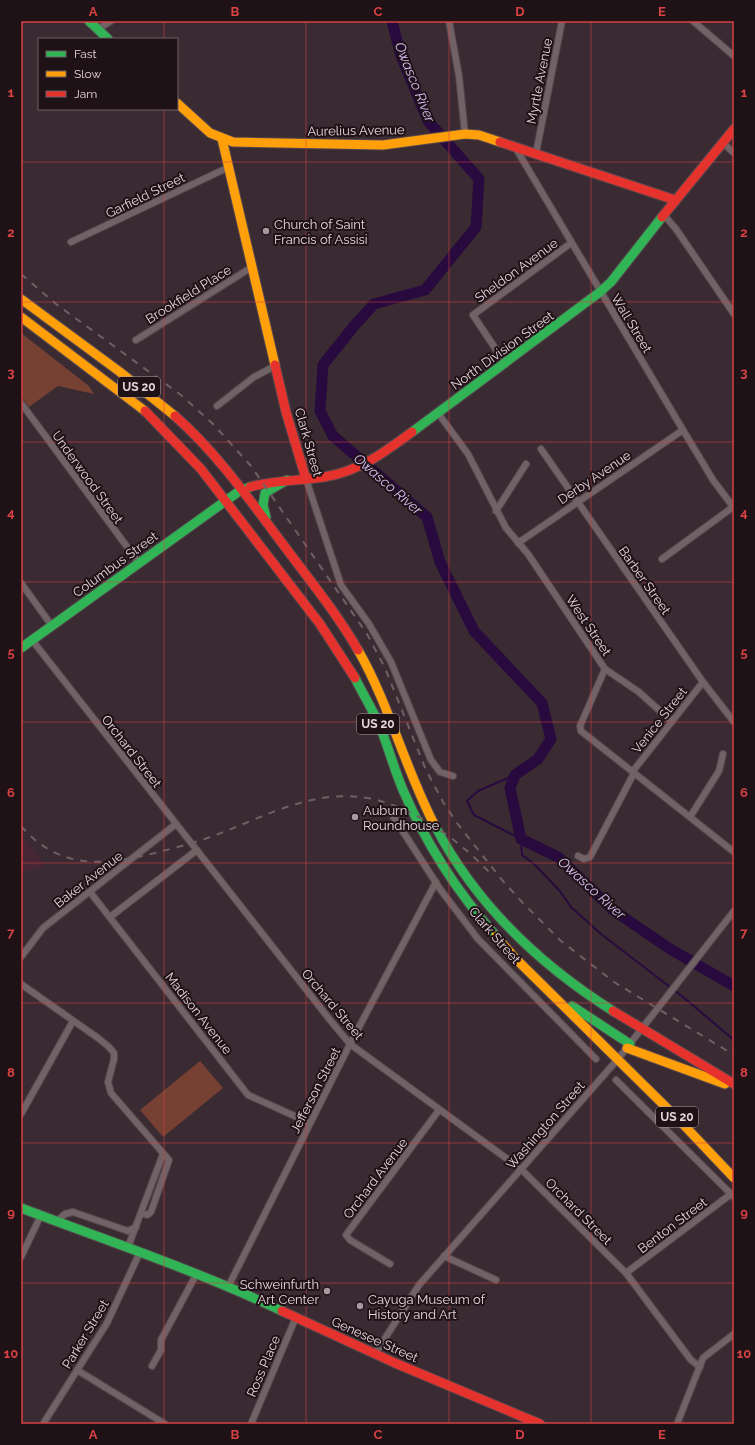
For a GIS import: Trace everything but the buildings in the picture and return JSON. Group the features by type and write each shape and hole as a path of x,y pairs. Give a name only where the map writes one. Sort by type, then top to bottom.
{"main road":[{"path":"89,21 107,38"},
{"path":"178,104 210,133 222,139"},
{"name":"North Division Street","path":"225,501 243,489 259,484 333,476 364,465 392,447 600,292 611,282 722,142 734,129"},
{"name":"Aurelius Avenue","path":"222,139 239,143 383,145 463,135 479,135 515,147 536,149 676,200"},
{"name":"Clark Street","path":"222,139 275,366 306,479"},
{"name":"US 20","path":"21,299 148,394 177,418 217,458 243,489 327,604 363,658 386,708 411,775 431,818 450,852 480,894 511,930 545,963 586,994 734,1085"},
{"name":"US 20","path":"21,317 141,407 200,469 320,624 350,668 379,725 416,816 433,850 454,884 492,933 680,1121 734,1178"},
{"path":"271,529 263,509 263,498 268,490 287,480"},
{"name":"Columbus Street","path":"21,648 225,501"},
{"path":"557,998 628,1046 711,1080 734,1085"},
{"name":"Genesee Street","path":"21,1208 128,1247 228,1287 374,1354 540,1424"}],"street":[{"path":"98,29 111,21"},
{"path":"449,21 459,76 463,135"},
{"name":"Myrtle Avenue","path":"536,149 562,21"},
{"path":"693,21 734,56"},
{"path":"722,142 734,153"},
{"name":"Wall Street","path":"515,147 713,480 733,507"},
{"name":"Garfield Street","path":"71,242 229,167"},
{"path":"664,215 676,228 734,314"},
{"name":"Sheldon Avenue","path":"505,363 473,315 571,243"},
{"name":"Brookfield Place","path":"136,340 252,267"},
{"path":"217,406 254,378 275,366"},
{"name":"Underwood Street","path":"21,403 139,563"},
{"name":"West Street","path":"438,413 468,454 496,511 528,554 605,669 580,726 581,731 734,852"},
{"name":"Derby Avenue","path":"518,542 683,430"},
{"name":"Barber Street","path":"541,449 703,682 734,722"},
{"path":"496,511 526,464"},
{"name":"Clark Street","path":"306,479 341,585 369,624 391,662 434,764 442,774 453,776"},
{"path":"662,559 733,507"},
{"path":"21,583 52,626"},
{"name":"Orchard Street","path":"32,640 350,1044 520,1169 626,1273 692,1361 700,1367"},
{"path":"605,669 639,692 671,721"},
{"name":"Venice Street","path":"578,856 584,858 590,857 613,816 633,772 671,721 703,682"},
{"path":"690,817 718,771 723,754"},
{"name":"Clark Street","path":"391,813 436,882 478,939 596,1059"},
{"name":"Baker Avenue","path":"21,957 44,928 176,824"},
{"path":"110,916 198,850"},
{"name":"Jefferson Street","path":"228,1287 350,1044 436,882"},
{"name":"Madison Avenue","path":"90,892 248,1095 310,1123"},
{"name":"Washington Street","path":"374,1354 419,1285 618,1059 734,911"},
{"path":"21,984 112,1049 114,1059 108,1082 110,1090 163,1154 128,1247"},
{"path":"21,1114 73,1022"},
{"path":"616,1080 733,1196"},
{"name":"Orchard Avenue","path":"390,1264 350,1240 346,1235 439,1110"},
{"name":"Benton Street","path":"626,1273 733,1196"},
{"path":"57,1220 64,1214 73,1212 128,1231 136,1228"},
{"path":"21,1257 41,1215"},
{"name":"Parker Street","path":"43,1424 109,1318 140,1252"},
{"path":"444,1256 496,1280"},
{"path":"152,1366 161,1350 161,1340 196,1275"},
{"name":"Ross Place","path":"251,1424 296,1317"},
{"path":"677,1424 703,1358 734,1334"},
{"path":"77,1370 165,1424"}],"shaded area":[{"path":"21,333 89,386 94,394 58,386 29,407 21,396"},
{"path":"21,834 46,867 21,872"},
{"path":"200,1061 223,1088 163,1137 140,1110"}],"waterway":[{"name":"Owasco River","path":"392,21 401,56 428,121 479,179 476,227 425,290 374,304 354,326 323,365 320,411 333,436 427,517 440,562 474,631 542,703 551,739 538,759 515,775 510,788 521,839 558,857 613,910 670,949 734,986"},
{"path":"515,775 478,791 467,801 474,815 521,839 522,855 534,864 559,890 571,907 601,934 683,997 734,1040"}],"railway":[{"path":"21,274 56,304 181,395 213,424 251,466 367,634 385,668 426,770 443,802 457,823 502,880 561,941 614,982 734,1055"},
{"path":"21,826 51,851 83,861 100,862 155,853 199,841 303,802 340,796 360,797 378,800 414,814 431,824 463,847 490,873"}],"traffic: fast":[{"path":"89,21 107,38"},
{"path":"412,432 600,292 611,282 662,217"},
{"path":"266,517 263,505 265,493 287,480"},
{"path":"21,648 238,492 250,487"},
{"path":"355,678 379,724 400,782 422,830 456,885 496,936"},
{"path":"435,826 451,854 470,881 490,907 512,930 535,953 560,974 613,1011"},
{"path":"572,1006 630,1044"},
{"path":"21,1208 153,1257 250,1296 282,1311"}],"traffic: slow":[{"path":"178,104 210,133 233,142 383,145 465,134 479,135 500,142"},
{"path":"222,139 275,365"},
{"path":"21,299 120,372 175,416"},
{"path":"21,317 145,411"},
{"path":"358,650 389,715 424,804 435,826"},
{"path":"496,936 514,957 680,1121 734,1178"},
{"path":"627,1048 725,1084"}],"traffic: jam":[{"path":"662,217 734,129"},
{"path":"500,142 675,200"},
{"path":"275,365 286,412 306,479"},
{"path":"145,411 201,469 320,624 355,678"},
{"path":"175,416 205,445 245,493 331,609 358,650"},
{"path":"250,487 268,483 324,477 348,471 381,454 412,432"},
{"path":"613,1011 734,1084"},
{"path":"282,1311 395,1363 540,1424"}],"place":[{"name":"Church of Saint Francis of Assisi","path":"266,231"},
{"name":"Auburn Roundhouse","path":"355,817"},
{"name":"Schweinfurth Art Center","path":"327,1291"},
{"name":"Cayuga Museum of History and Art","path":"360,1306"}]}
